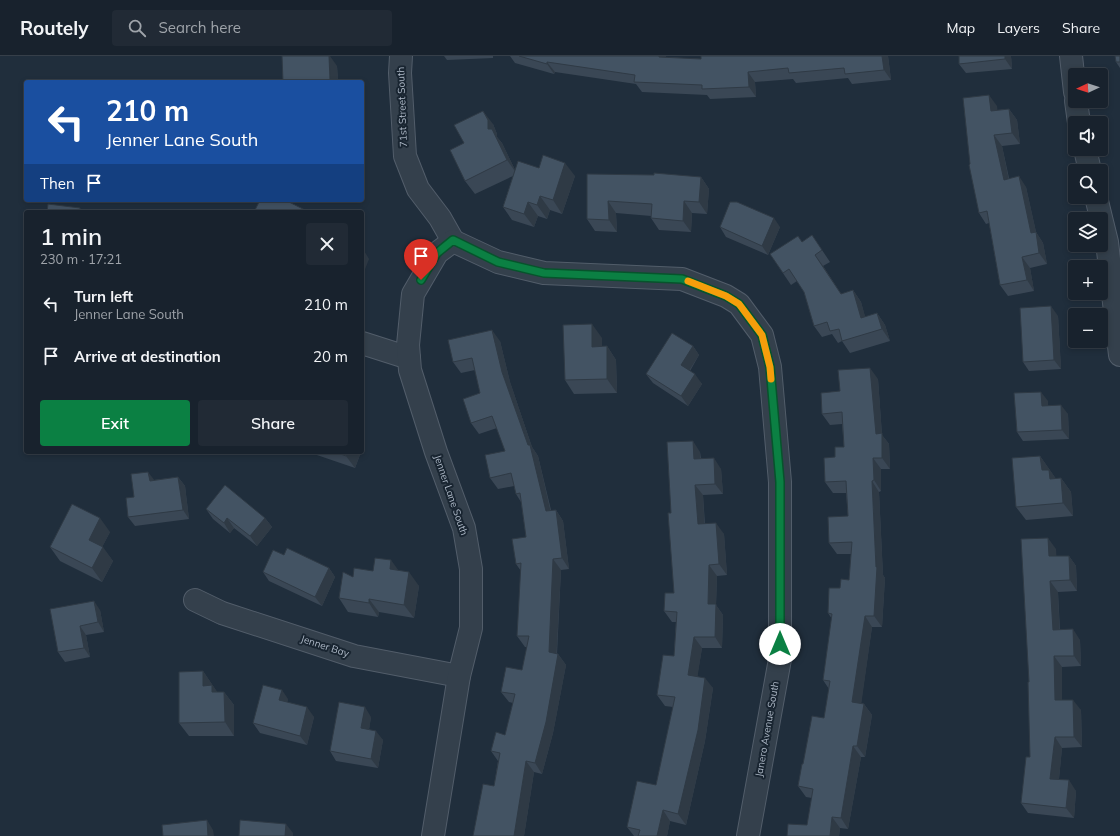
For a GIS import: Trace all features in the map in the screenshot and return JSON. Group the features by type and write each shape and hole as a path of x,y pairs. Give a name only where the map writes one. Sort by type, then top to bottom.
{"street":[{"name":"71st Street South","path":"401,56 400,73 405,156 418,189 440,218 453,240"},
{"path":"1071,56 1072,68"},
{"path":"1098,204 1107,242 1120,355"},
{"name":"Jenner Lane South","path":"433,836 459,676 471,628 471,569 464,528 434,445 410,370 408,345 413,294 437,253 453,240"},
{"name":"Janero Avenue South","path":"453,240 498,262 544,273 682,279 726,296 739,304 762,335 770,367 780,482 780,659 748,836"},
{"path":"364,344 409,358"},
{"name":"Jenner Bay","path":"195,600 222,613 354,656 459,676"}],"building":[{"path":"282,56 329,56 330,80 283,80"},
{"path":"519,56 659,56 701,59 701,56 882,56 884,70 845,74 844,68 789,73 788,68 748,72 749,87 702,89 702,85 634,82 635,75 547,62 547,64"},
{"path":"959,56 1005,56 1005,59 959,64"},
{"path":"1115,56 1120,56 1120,62 1116,62"},
{"path":"989,95 991,111 1009,109 1012,133 994,135 1004,180 1019,176 1031,233 1036,232 1039,253 1022,257 1027,280 1000,285 987,211 979,213 969,165 963,98"},
{"path":"483,111 488,120 488,129 492,129 507,160 465,181 450,150 464,143 454,125"},
{"path":"543,155 565,163 553,200 540,196 537,205 528,202 524,214 503,207 518,161 539,168"},
{"path":"654,173 701,177 699,202 684,201 683,221 651,218 652,204 608,201 609,220 587,219 587,174 654,175"},
{"path":"259,202 289,202 305,210 255,210"},
{"path":"730,202 737,202 774,218 762,246 720,227"},
{"path":"48,204 80,208 80,210 47,210"},
{"path":"812,235 822,250 815,255 841,294 853,290 861,318 877,313 882,329 842,341 839,329 830,331 827,322 814,326 804,292 789,269 783,273 770,254 798,236 802,242"},
{"path":"1051,306 1054,360 1023,362 1020,308"},
{"path":"592,324 592,347 607,346 607,379 565,380 563,325"},
{"path":"492,330 502,372 528,445 530,445 546,511 556,510 562,558 553,559 549,652 558,654 546,722 535,763 526,761 514,836 473,836 483,784 494,786 500,753 491,751 496,732 505,735 515,694 501,692 506,667 522,670 529,636 517,636 521,563 516,564 512,539 526,537 520,493 516,494 511,473 490,478 485,455 505,451 492,416 471,423 463,399 480,393 472,358 453,362 448,340"},
{"path":"672,333 693,346 681,365 695,374 681,396 646,374"},
{"path":"870,368 876,434 882,433 882,458 873,458 874,480 872,481 877,567 874,616 865,616 852,702 864,704 857,746 853,746 841,818 832,817 830,836 787,836 788,824 807,825 813,789 798,786 812,716 824,718 830,681 823,680 832,614 828,613 829,588 840,588 841,579 849,580 852,542 829,543 828,517 848,516 846,481 825,482 824,458 835,457 835,447 844,447 842,412 822,414 821,393 840,391 838,370"},
{"path":"1041,392 1042,406 1061,405 1062,430 1017,432 1014,393"},
{"path":"693,441 694,459 714,458 715,484 695,485 698,524 716,523 719,564 709,565 708,604 716,604 715,637 694,637 688,675 705,678 698,730 678,814 663,810 657,836 638,836 640,830 627,827 637,781 656,785 675,697 657,695 663,655 674,656 677,612 664,611 665,593 674,593 668,513 671,513 667,442"},
{"path":"1040,456 1042,470 1049,470 1050,479 1061,478 1063,503 1016,507 1012,458"},
{"path":"148,472 150,481 178,477 183,510 128,517 126,498 134,497 131,474"},
{"path":"225,485 265,518 250,536 227,518 224,523 206,509"},
{"path":"72,504 100,518 89,540 103,547 92,568 50,547"},
{"path":"1048,538 1049,556 1069,556 1070,580 1050,581 1053,630 1073,629 1074,656 1054,656 1055,700 1073,700 1074,737 1055,737 1050,779 1069,780 1066,808 1021,803 1026,757 1030,757 1029,682 1021,539"},
{"path":"287,548 329,568 315,597 263,572 273,550 284,555"},
{"path":"375,558 391,560 390,569 409,572 404,605 369,599 369,603 339,598 343,572 353,577 354,568 373,571"},
{"path":"94,601 98,622 80,626 84,648 58,652 50,609"},
{"path":"203,671 203,686 212,685 212,692 224,692 225,722 179,723 179,672"},
{"path":"263,685 282,690 279,700 307,707 300,736 253,723"},
{"path":"339,702 365,707 361,728 376,731 371,759 330,751"},
{"path":"207,820 208,836 163,836 162,825"},
{"path":"240,820 286,824 285,836 239,836"}],"slow traffic":[{"path":"688,281 726,296 739,304 762,335 770,367 771,379"}],"route":[{"path":"421,280 437,253 453,240 498,262 544,273 682,279 726,296 739,304 762,335 770,367 780,482 780,644"}]}
